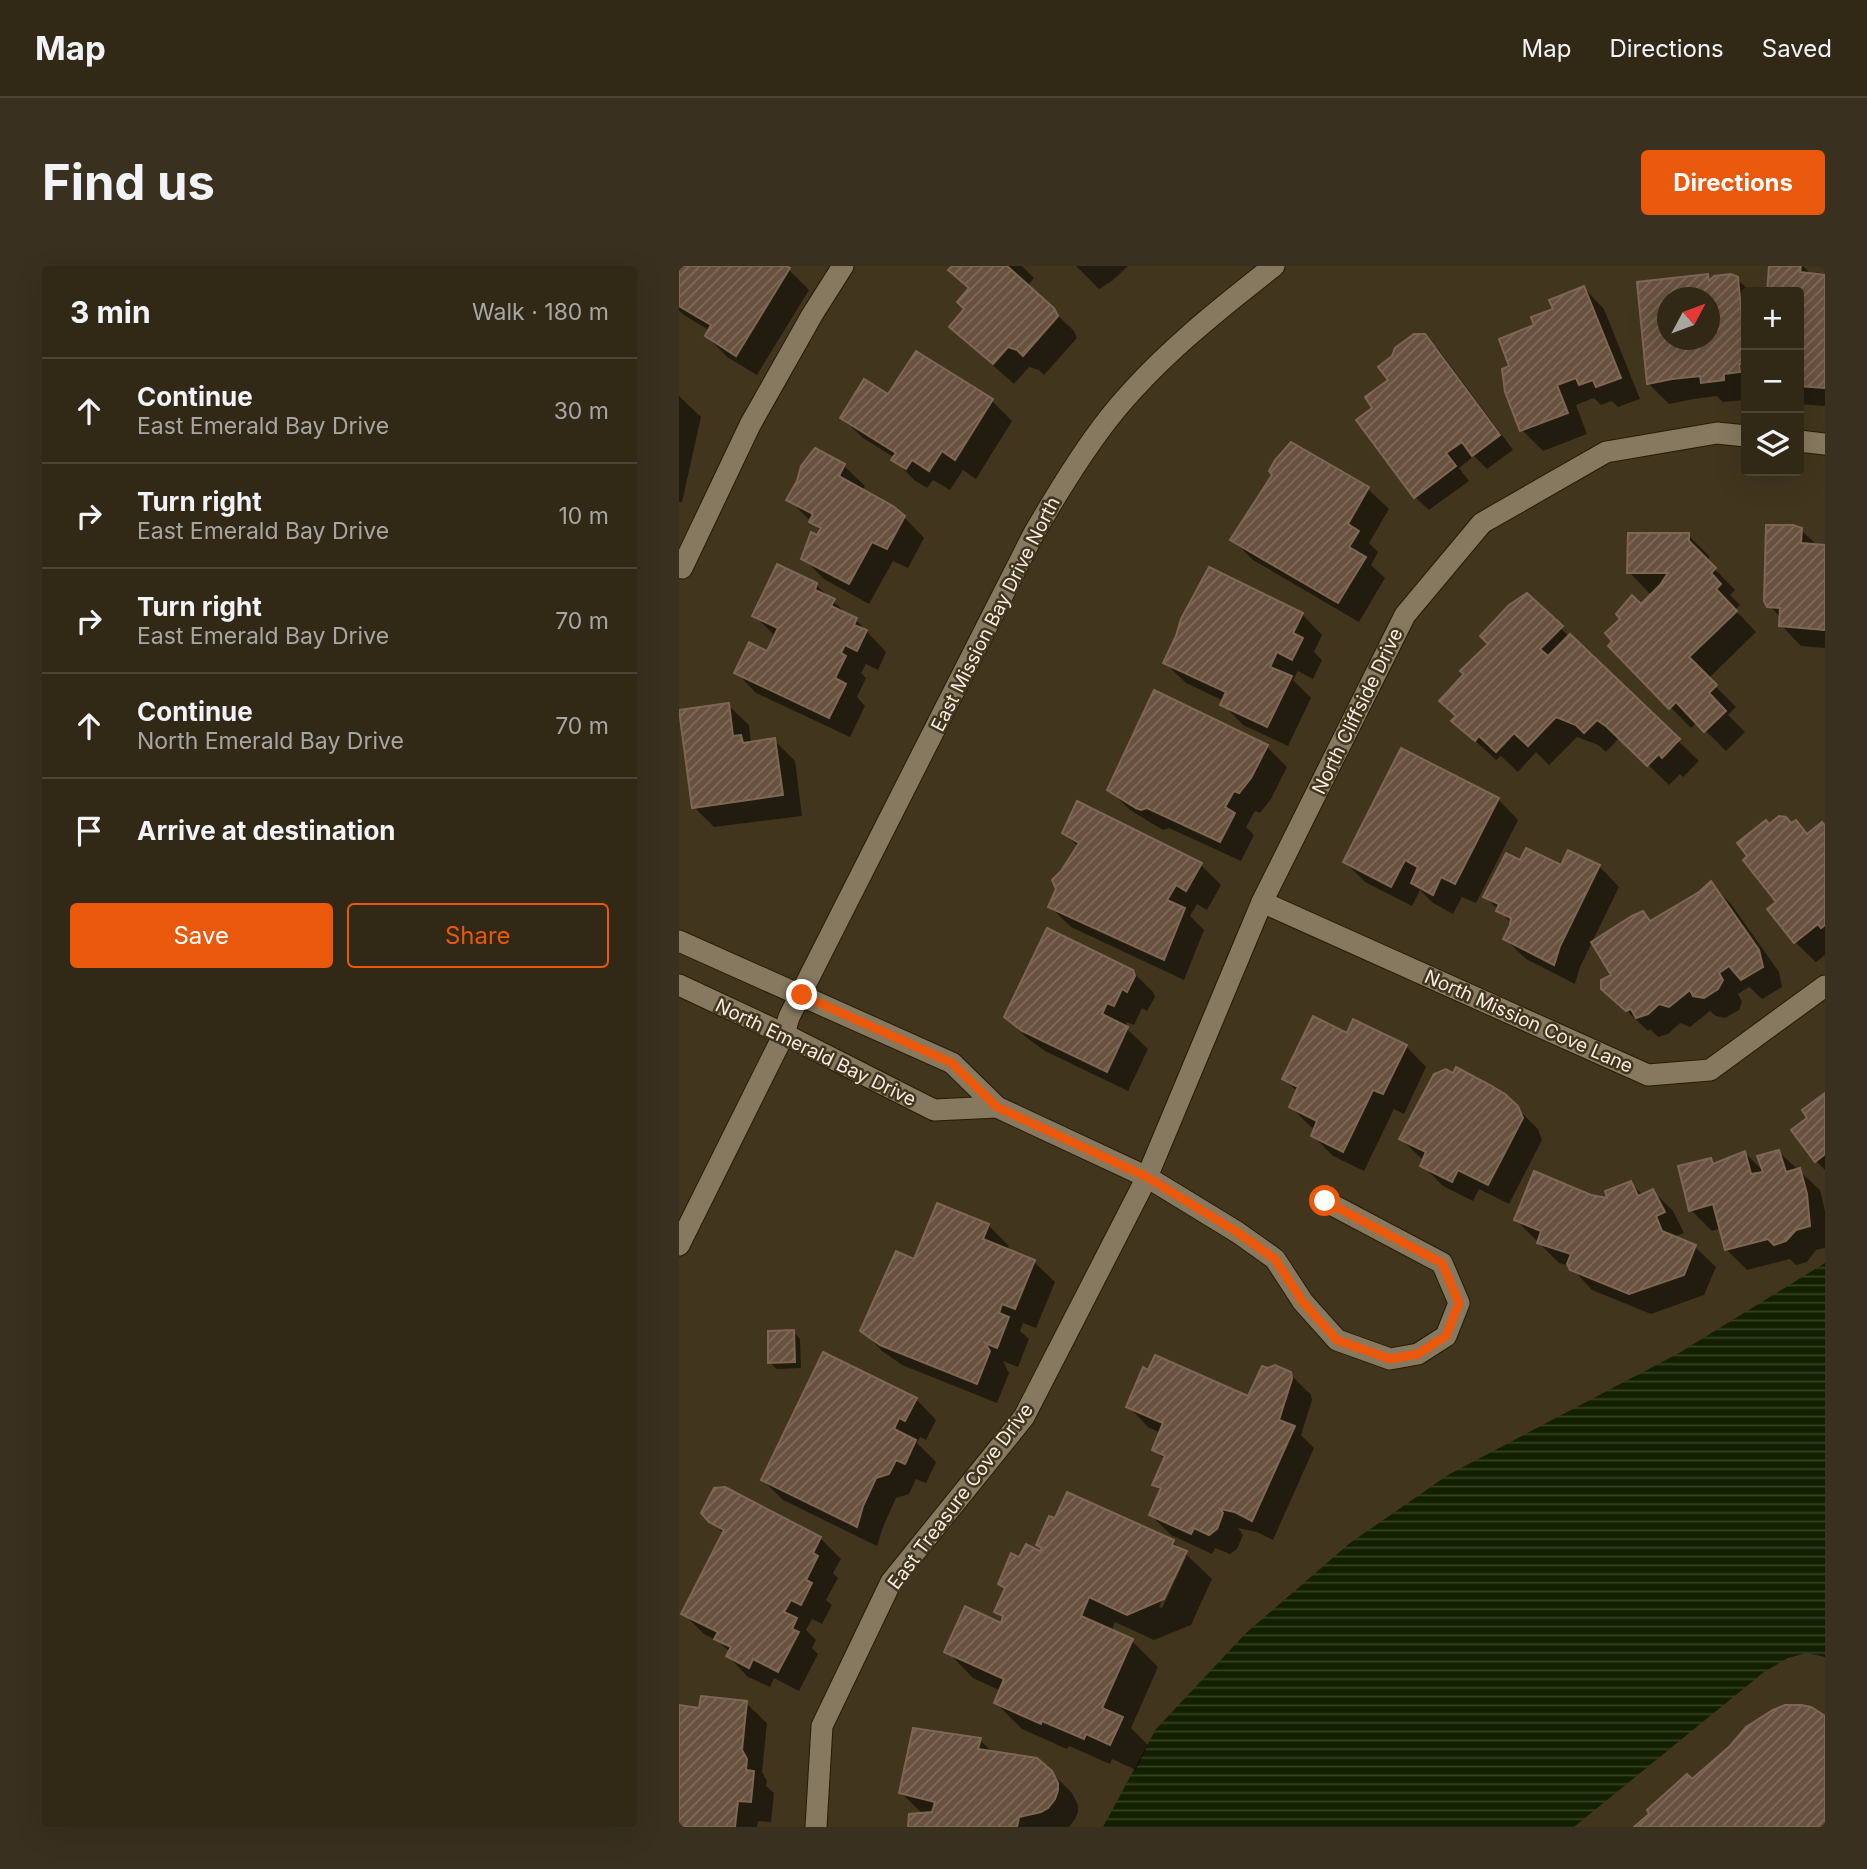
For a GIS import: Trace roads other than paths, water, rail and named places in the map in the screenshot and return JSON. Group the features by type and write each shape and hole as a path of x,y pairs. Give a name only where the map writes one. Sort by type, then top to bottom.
{"street":[{"path":"681,568 750,425 843,266"},
{"name":"East Mission Bay Drive North","path":"679,1245 786,1025 1033,535 1069,473 1109,418 1165,356 1273,266"},
{"name":"North Cliffside Drive","path":"1147,1177 1262,902 1405,615 1482,523 1606,452 1717,433 1741,435"},
{"path":"1804,442 1825,444"},
{"name":"North Mission Cove Lane","path":"1262,902 1648,1075 1710,1070 1825,986"},
{"name":"North Emerald Bay Drive","path":"679,941 952,1063 997,1107 1147,1177 1237,1232 1275,1259 1303,1302 1337,1340 1390,1359 1418,1354 1446,1336 1459,1303 1442,1263 1325,1201"},
{"name":"North Emerald Bay Drive","path":"679,985 786,1025 934,1110 997,1107"},
{"name":"East Treasure Cove Drive","path":"816,1827 823,1726 891,1582 1024,1418 1147,1177"}]}
